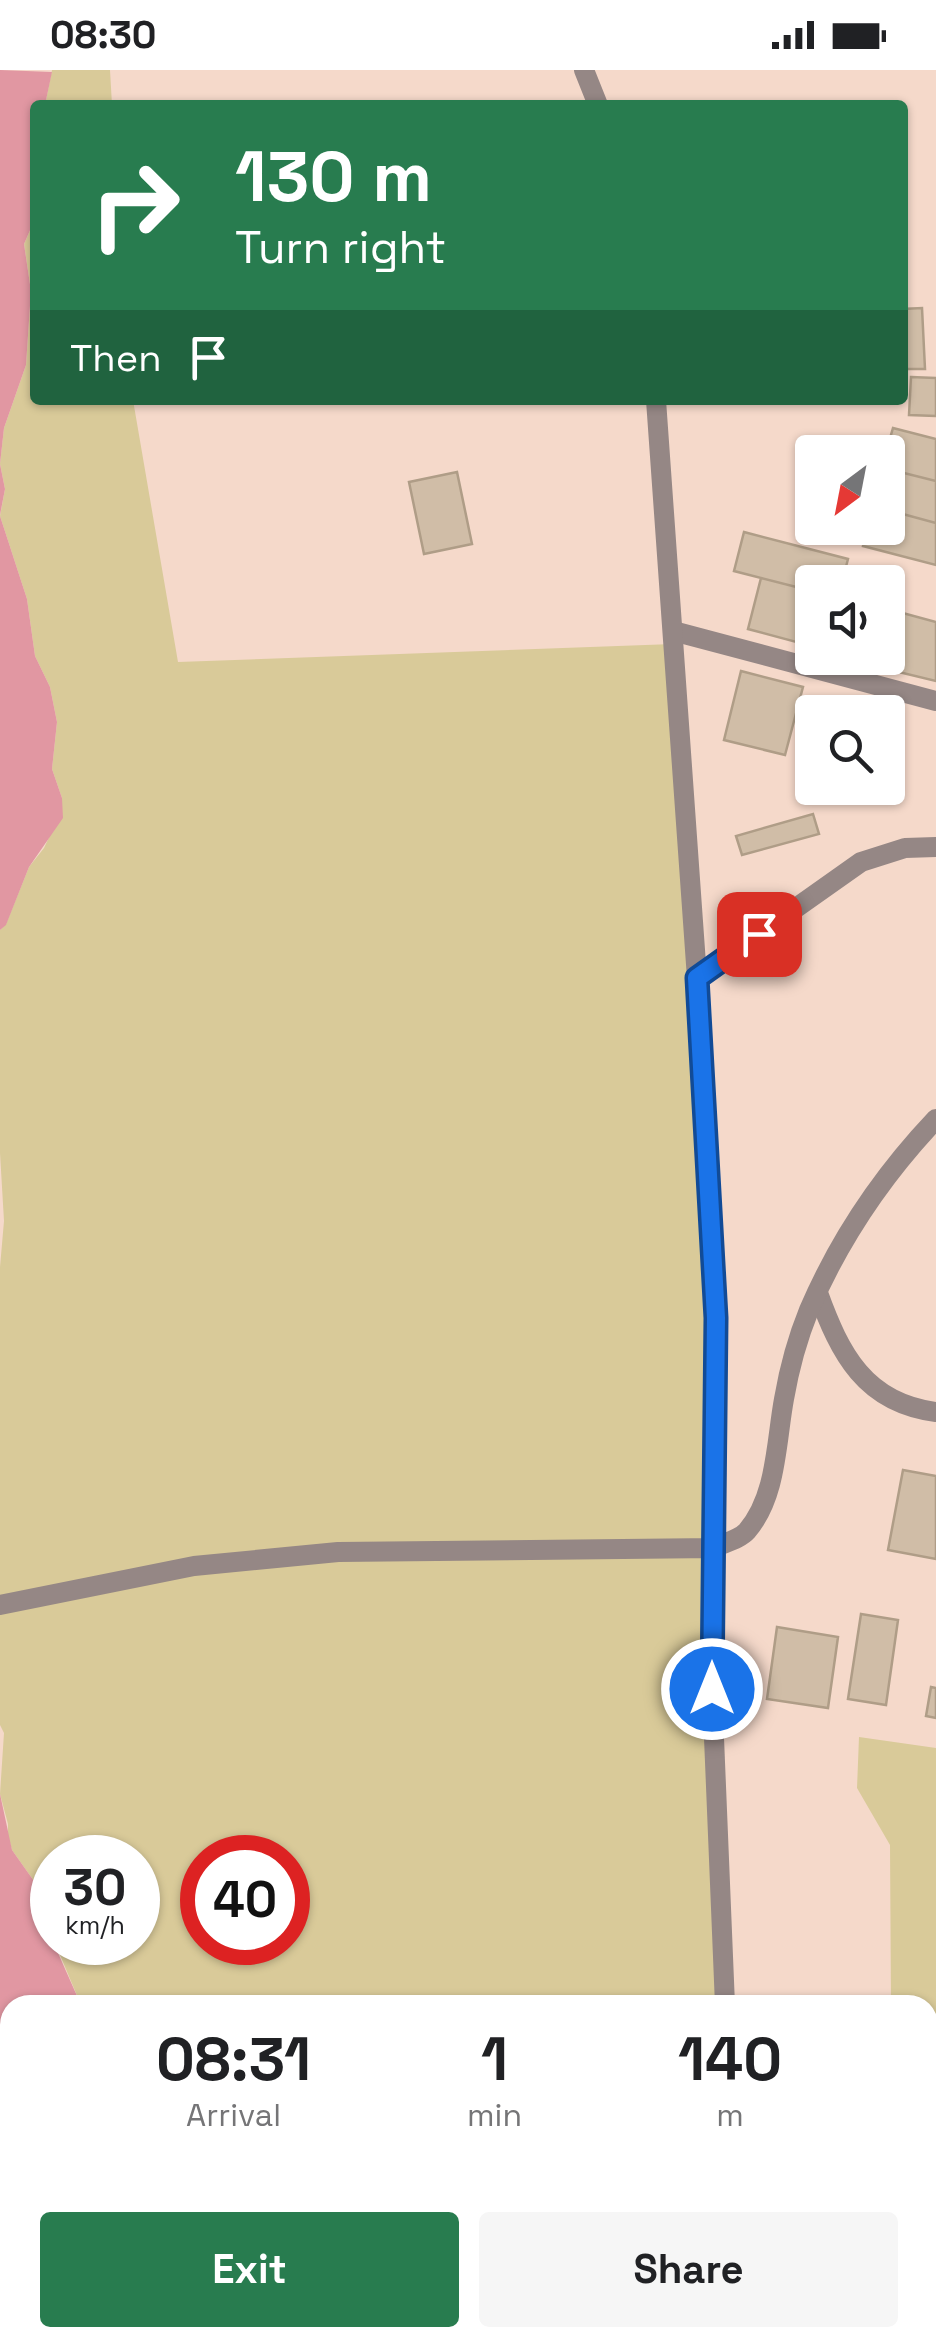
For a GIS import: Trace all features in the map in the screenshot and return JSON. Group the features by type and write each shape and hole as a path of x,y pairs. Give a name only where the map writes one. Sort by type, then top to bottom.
{"street":[{"path":"584,70 596,100"},
{"path":"656,405 697,978 716,1318 712,1689 725,1995"},
{"path":"672,632 936,701"},
{"path":"697,978 862,862 905,848 936,847"},
{"path":"0,1604 194,1566 338,1552 714,1548 746,1534 765,1502 784,1396 808,1312 868,1199 936,1120"},
{"path":"818,1293 836,1343 860,1375 888,1398 936,1412"}],"shaded area":[{"path":"0,70 52,72 46,100 30,100 30,230 24,244 30,284 26,365 4,428 0,464"},
{"path":"52,70 110,70 112,100 46,100"},
{"path":"30,230 30,284 24,244"},
{"path":"30,306 30,405 134,405 178,662 673,644 697,978 725,1995 77,1995 64,1965 160,1965 160,1835 30,1835 30,1876 12,1850 0,1794 4,1733 0,1725 0,1267 4,1221 0,1153 0,930 29,867 53,829 62,798 52,769 57,722 50,687 35,656 27,599 0,516 5,489 0,464 4,428 26,365"},
{"path":"0,464 5,489 0,515"},
{"path":"0,516 27,599 35,656 50,687 57,722 52,769 62,798 63,818 29,867 6,925 0,930"},
{"path":"859,1737 936,1748 936,1995 891,1995 890,1845 857,1788"},
{"path":"0,1794 12,1850 30,1876 30,1965 63,1965 77,1995 0,1995"}],"building":[{"path":"922,308 925,369 908,369 908,309"},
{"path":"911,377 936,378 936,416 909,415"},
{"path":"893,428 936,439 936,481 905,473 905,435 891,435"},
{"path":"457,472 472,544 424,554 409,482"},
{"path":"905,473 936,481 936,523 905,515"},
{"path":"905,515 936,523 936,565 863,546 905,545"},
{"path":"744,532 848,559 846,565 795,565 795,587 734,571"},
{"path":"761,578 795,587 795,642 748,629"},
{"path":"905,614 936,622 936,681 905,674"},
{"path":"741,671 803,687 801,695 795,695 795,717 785,755 724,740"},
{"path":"813,814 819,834 742,855 736,836"},
{"path":"903,1470 936,1476 936,1559 888,1550"},
{"path":"861,1614 898,1620 886,1705 848,1699"},
{"path":"777,1627 838,1637 828,1708 767,1699"},
{"path":"931,1687 936,1688 936,1718 926,1716"}],"route":[{"path":"712,1689 716,1318 697,978 759,934"}]}
